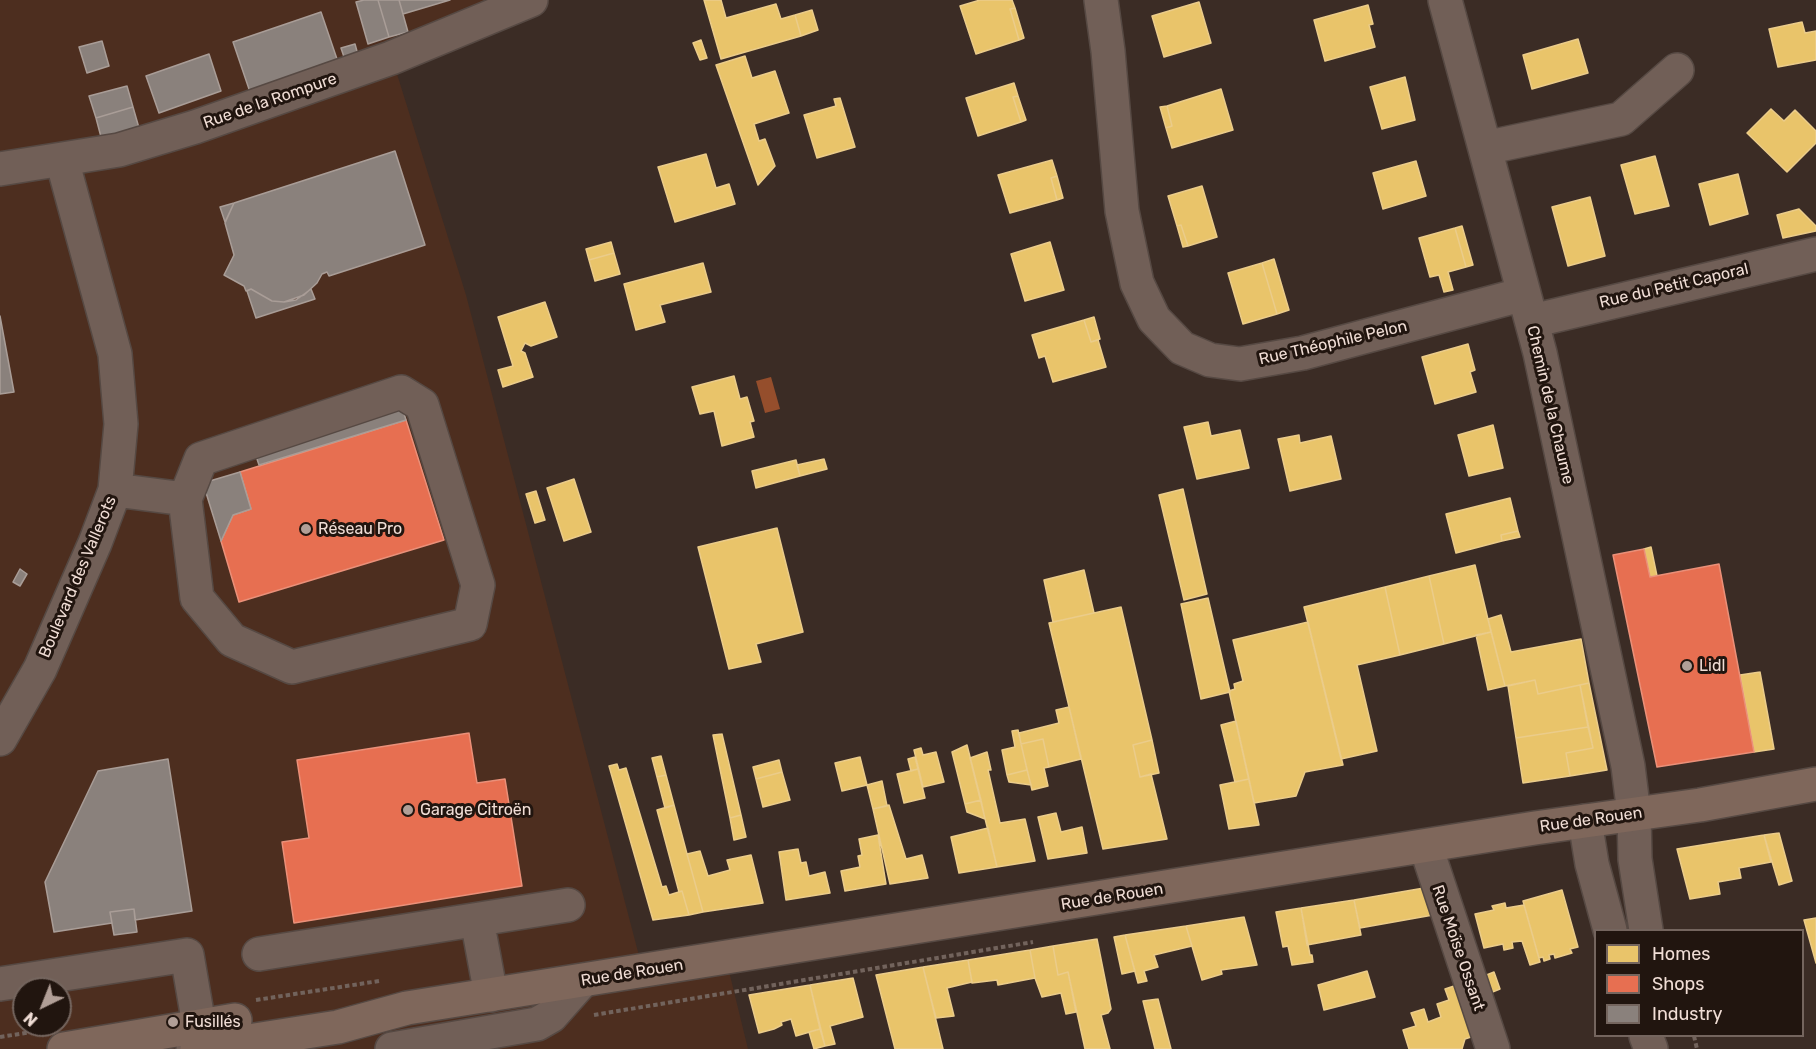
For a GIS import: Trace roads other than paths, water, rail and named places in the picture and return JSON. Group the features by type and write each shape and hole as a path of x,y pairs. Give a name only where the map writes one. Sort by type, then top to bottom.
{"main road":[{"name":"Rue de Rouen","path":"64,1049 196,1041 335,1005 407,1008 1816,784"}],"street":[{"name":"Rue de la Rompure","path":"0,169 119,150 259,106 391,58 531,0"},
{"name":"Rue Théophile Pelon","path":"1101,0 1122,211 1137,283 1154,319 1182,348 1210,360 1251,362 1528,307"},
{"name":"Chemin de la Chaume","path":"1445,0 1528,307 1625,752 1634,814 1635,859 1646,929"},
{"path":"1486,151 1499,145 1621,119 1677,70"},
{"name":"Boulevard des Vallerots","path":"0,739 53,640 115,490 121,424 115,354 62,160"},
{"name":"Rue du Petit Caporal","path":"1528,307 1702,279 1816,254"},
{"path":"401,392 422,405 478,585 470,624 292,667 232,640 197,598 185,499 201,459 401,392"},
{"path":"115,490 185,499"},
{"path":"1585,821 1592,864 1610,929"},
{"name":"Rue Moïse Ossant","path":"1426,847 1493,1049"},
{"path":"259,954 568,905"},
{"path":"477,920 490,995"},
{"path":"0,984 187,955 196,1041"},
{"path":"392,1049 537,1024 551,1016 582,981"}],"place":[{"name":"Réseau Pro","path":"306,529"},
{"name":"Lidl","path":"1687,666"},
{"name":"Garage Citroën","path":"408,810"},
{"name":"Fusillés","path":"173,1022"}]}
